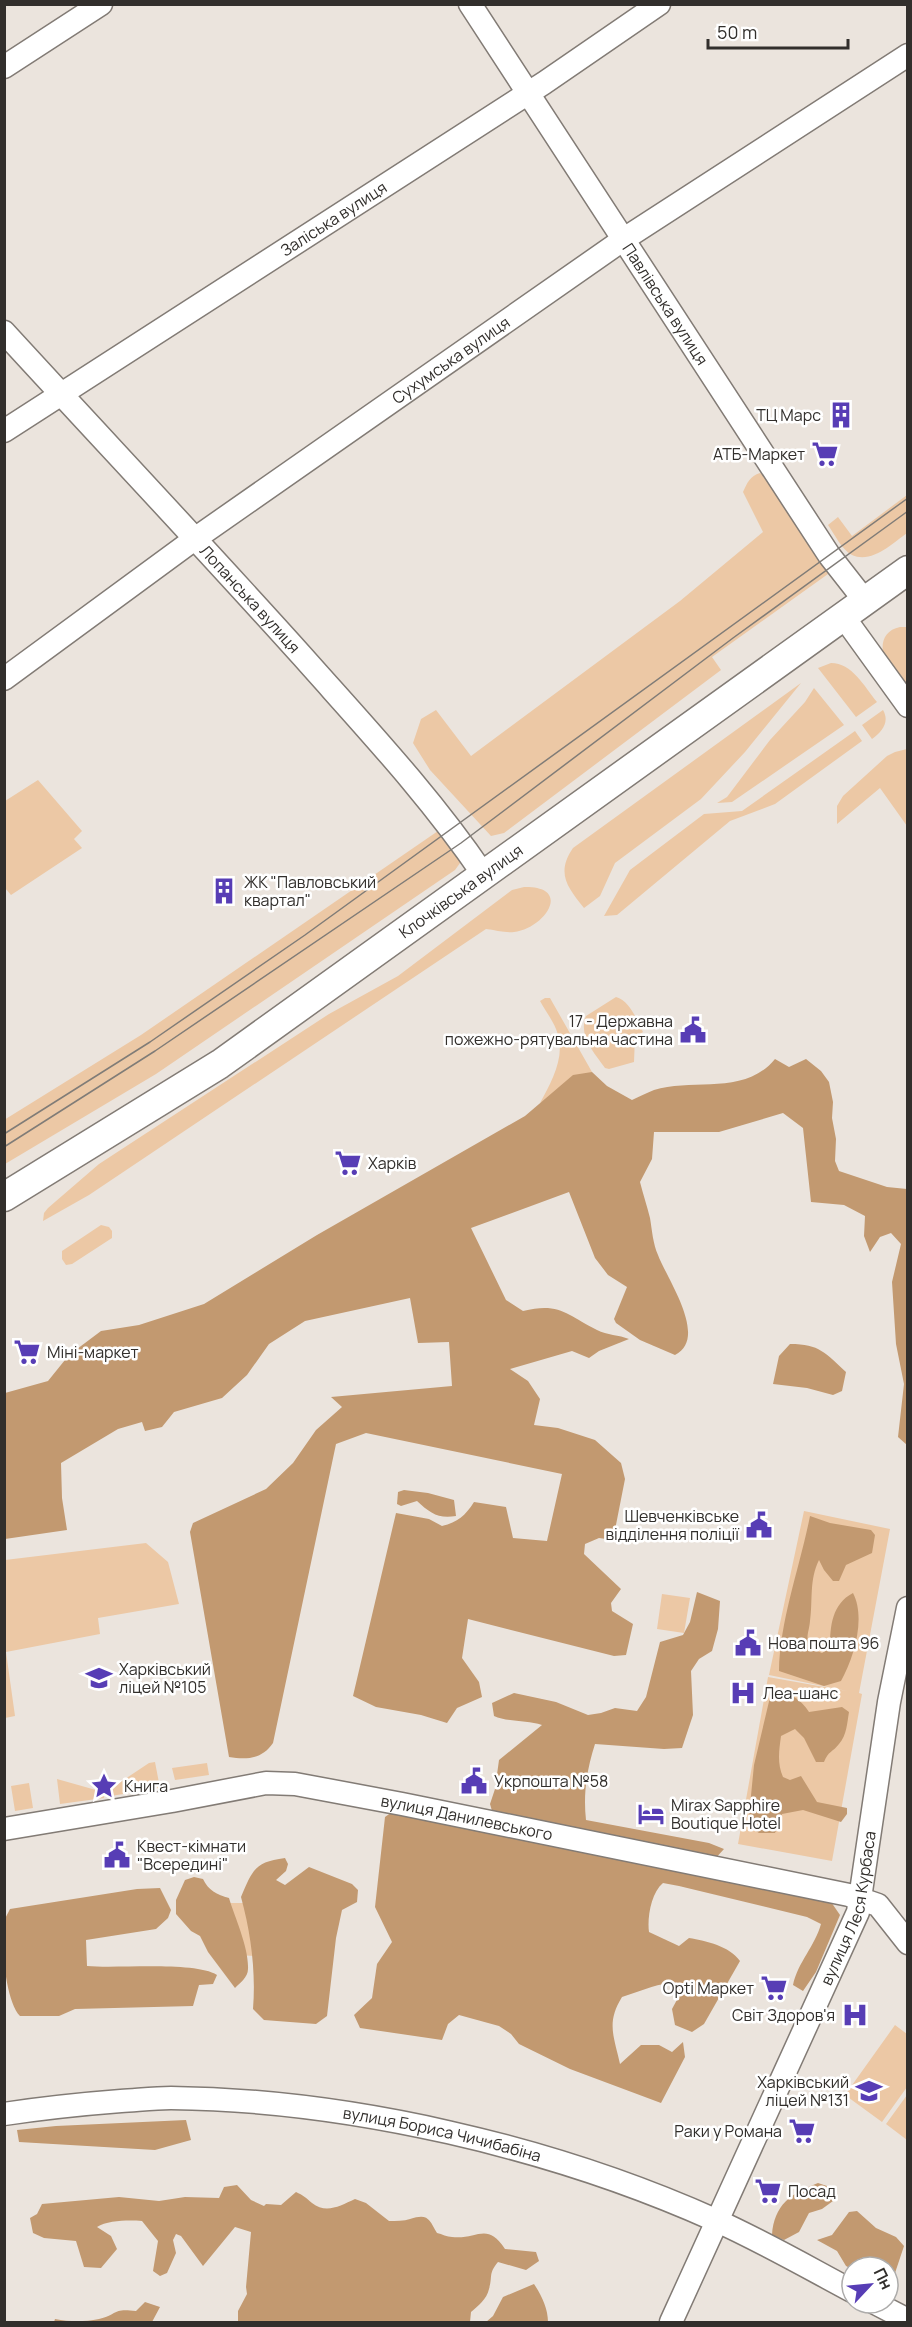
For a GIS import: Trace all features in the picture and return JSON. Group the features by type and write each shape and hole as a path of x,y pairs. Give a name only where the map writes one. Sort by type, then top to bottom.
{"main road":[{"name":"Клочківська вулиця","path":"4,1197 220,1065 854,609 904,580"}],"street":[{"path":"4,67 101,4"},
{"name":"Павлівська вулиця","path":"470,4 829,555 854,609"},
{"name":"Заліська вулиця","path":"4,431 529,93 659,4"},
{"name":"Сухумська вулиця","path":"4,679 196,538 624,239 908,55"},
{"name":"Лопанська вулиця","path":"4,332 375,735 433,804 483,874"},
{"path":"854,609 908,706"},
{"name":"вулиця Леся Курбаса","path":"671,2322 858,1912 889,1702 908,1608"},
{"name":"вулиця Данилевського","path":"4,1829 172,1802 266,1783 295,1784 841,1892 878,1905 908,1943"},
{"name":"вулиця Бориса Чичибабіна","path":"4,2114 60,2106 169,2098 279,2103 397,2123 512,2147 609,2180 717,2221 840,2285"}],"shaded area":[{"path":"760,473 768,476 821,554 828,574 712,657 721,670 504,833 491,836 430,770 413,743 421,719 436,710 471,756 680,601 763,532 743,492 751,478"},
{"path":"907,495 907,533 874,555 860,557 848,553 828,525 838,517 852,536"},
{"path":"907,627 907,690 883,653 885,636 891,630"},
{"path":"831,663 851,671 877,702 856,717 818,668"},
{"path":"801,683 745,752 701,799 615,863 600,896 584,908 566,880 565,865 573,848"},
{"path":"814,688 844,725 732,802 717,803 727,797 770,740 805,702"},
{"path":"883,710 886,719 884,726 872,739 862,725"},
{"path":"855,731 862,741 775,804 730,821 617,915 604,916 630,870 704,814 742,811"},
{"path":"907,749 907,826 880,788 837,824 837,806 843,796 887,756"},
{"path":"38,780 82,831 74,839 82,848 11,895 5,888 5,801"},
{"path":"438,831 463,859 455,870 156,1074 5,1164 4,1120 141,1035"},
{"path":"524,887 548,893 551,900 544,916 535,924 514,932 486,929 89,1195 43,1221 44,1213 48,1208 99,1164 329,1014 398,976 512,890"},
{"path":"616,997 629,1007 643,1032 635,1037 634,1062 609,1069 605,1068 588,1044 584,1023 586,1016"},
{"path":"550,998 592,1072 540,1103 556,1070 560,1053 557,1031 540,1001"},
{"path":"775,1059 789,1067 806,1059 821,1071 829,1082 836,1139 835,1161 839,1171 887,1187 907,1189 907,1445 898,1437 904,1384 896,1344 892,1282 901,1244 891,1233 880,1237 870,1252 864,1236 865,1216 844,1205 811,1202 803,1128 783,1113 719,1132 654,1132 652,1159 640,1182 656,1251 683,1308 687,1322 688,1336 684,1347 675,1355 640,1340 616,1323 614,1319 627,1287 608,1275 595,1258 569,1192 471,1228 506,1300 523,1311 555,1309 601,1332 629,1339 599,1351 589,1358 572,1351 510,1369 528,1381 540,1399 534,1425 558,1428 595,1440 621,1463 625,1479 613,1540 599,1538 585,1544 584,1554 621,1589 611,1603 612,1611 633,1624 626,1655 614,1656 468,1619 462,1658 479,1682 482,1697 457,1708 447,1723 421,1715 376,1707 353,1696 396,1513 429,1519 442,1526 461,1518 474,1502 506,1507 513,1538 547,1541 562,1474 366,1433 336,1444 273,1743 264,1752 254,1757 229,1757 190,1532 193,1523 266,1489 293,1463 316,1430 342,1407 331,1397 452,1386 449,1342 418,1343 410,1298 305,1321 269,1344 247,1375 222,1398 174,1412 162,1427 145,1431 142,1422 118,1429 61,1463 62,1498 67,1530 5,1539 5,1393 48,1381 69,1355 101,1331 139,1325 204,1304 317,1235 525,1116 573,1075 592,1072 607,1086 632,1100 654,1090 669,1087 718,1084 749,1078 763,1070"},
{"path":"101,1225 109,1227 112,1231 112,1238 72,1264 66,1265 62,1259 62,1251"},
{"path":"790,1344 815,1348 833,1360 846,1372 842,1391 833,1395 807,1388 773,1384 779,1356"},
{"path":"404,1490 454,1500 456,1516 444,1517 435,1514 417,1501 401,1506 397,1504 398,1492"},
{"path":"804,1511 890,1529 859,1693 862,1694 832,1861 738,1844 768,1677 847,1691 769,1675"},
{"path":"810,1516 830,1523 871,1530 875,1535 872,1553 846,1565 839,1581 833,1581 819,1560 816,1568 808,1637 810,1648 822,1653 830,1648 836,1609 853,1593 858,1614 857,1638 846,1672 841,1681 824,1686 779,1671 783,1632"},
{"path":"146,1543 168,1562 179,1604 98,1618 100,1634 6,1652 15,1716 5,1718 5,1560"},
{"path":"697,1592 720,1601 718,1629 712,1651 699,1659 691,1671 693,1715 682,1748 664,1749 595,1744 586,1781 586,1820 709,1843 724,1849 713,1861 495,1821 490,1804 495,1789 499,1760 542,1725 494,1716 492,1703 514,1693 556,1702 588,1715 615,1708 637,1711 646,1697 660,1642 683,1635 690,1622"},
{"path":"662,1594 690,1598 684,1633 657,1629"},
{"path":"781,1692 797,1699 809,1712 842,1707 849,1712 844,1737 824,1762 816,1762 804,1738 795,1729 781,1736 779,1752 783,1777 790,1780 801,1776 817,1802 847,1808 847,1814 841,1822 803,1810 782,1814 775,1833 759,1833 748,1826 754,1765 771,1693"},
{"path":"155,1762 160,1788 111,1796 110,1789 149,1763"},
{"path":"207,1763 209,1775 175,1780 172,1768"},
{"path":"57,1779 103,1792 104,1798 60,1804"},
{"path":"29,1783 33,1808 15,1811 11,1786"},
{"path":"395,1810 829,1899 840,1915 816,1972 803,1991 793,1985 795,1977 821,1924 807,1917 679,1886 663,1883 659,1887 651,1906 649,1932 679,1946 689,1938 710,1943 724,1948 740,1961 704,2024 692,2032 675,2025 672,2009 679,1996 670,1983 622,1997 613,2022 620,2064 641,2045 659,2045 672,2052 683,2042 685,2057 661,2103 570,2069 519,2044 511,2034 499,2026 459,2015 448,2024 442,2040 360,2028 354,2015 372,1998 377,1964 392,1942 375,1907 385,1817"},
{"path":"285,1858 288,1864 286,1871 276,1880 285,1885 309,1867 352,1884 358,1890 357,1902 342,1910 336,1938 327,2016 316,2024 264,2020 253,2009 252,1953 241,1897 256,1868 267,1862"},
{"path":"194,1877 203,1879 213,1892 229,1898 248,1961 247,1975 235,1988 208,1952 200,1936 191,1931 176,1914 176,1900 185,1880"},
{"path":"160,1888 171,1910 168,1918 156,1929 86,1940 87,1966 191,1968 217,1975 213,1984 199,1985 193,2006 75,2009 59,2016 20,2016 11,1998 4,1957 4,1922 10,1909 137,1889"},
{"path":"216,1903 261,1903 256,1956 212,1954"},
{"path":"895,2025 907,2034 907,2087 882,2122 845,2095"},
{"path":"907,2095 907,2140 886,2124"},
{"path":"186,2120 191,2140 155,2150 19,2142 17,2130 56,2126"},
{"path":"818,2183 836,2189 833,2201 822,2209 809,2213 799,2232 784,2240 772,2235 773,2225 780,2208 792,2196"},
{"path":"237,2185 251,2200 264,2206 266,2204 281,2205 296,2192 323,2208 333,2208 355,2199 366,2203 389,2221 424,2217 430,2221 437,2233 448,2237 487,2234 499,2241 505,2249 536,2252 539,2261 526,2270 498,2262 492,2272 488,2293 471,2312 470,2322 238,2322 238,2311 247,2294 251,2232 235,2227 203,2266 181,2236 176,2234 173,2240 176,2253 167,2273 160,2276 153,2271 158,2241 142,2221 113,2222 97,2227 111,2236 117,2249 101,2268 84,2267 76,2241 44,2238 33,2233 30,2218 37,2214 42,2204 119,2197 159,2201 185,2197 219,2198 224,2187"},
{"path":"857,2211 876,2228 896,2237 904,2246 900,2258 900,2255 840,2256 837,2251 817,2240 832,2235 849,2212"},
{"path":"534,2284 544,2303 548,2322 486,2322 493,2316 503,2297"},
{"path":"145,2302 160,2307 152,2322 54,2322 55,2319 93,2320 119,2311 136,2311"}],"tram line":[{"path":"4,1134 150,1042 305,935 908,498"},
{"path":"4,1147 155,1051 461,843 733,638 908,511"}],"place":[{"name":"ТЦ Марс","path":"841,415"},
{"name":"АТБ-Маркет","path":"825,454"},
{"name":"ЖК \"Павловський квартал\"","path":"224,891"},
{"name":"17 - Державна пожежно-рятувальна частина","path":"693,1030"},
{"name":"Харків","path":"348,1163"},
{"name":"Міні-маркет","path":"27,1352"},
{"name":"Шевченківське відділення поліції","path":"759,1525"},
{"name":"Нова пошта 96","path":"748,1643"},
{"name":"Харківський ліцей №105","path":"99,1678"},
{"name":"Леа-шанс","path":"743,1693"},
{"name":"Укрпошта №58","path":"474,1781"},
{"name":"Книга","path":"104,1786"},
{"name":"Mirax Sapphire Boutique Hotel","path":"651,1814"},
{"name":"Квест-кімнати \"Всередині\"","path":"117,1855"},
{"name":"Opti Маркет","path":"774,1988"},
{"name":"Світ Здоров'я","path":"855,2015"},
{"name":"Харківський ліцей №131","path":"869,2091"},
{"name":"Раки у Романа","path":"802,2131"},
{"name":"Посад","path":"768,2191"}]}
